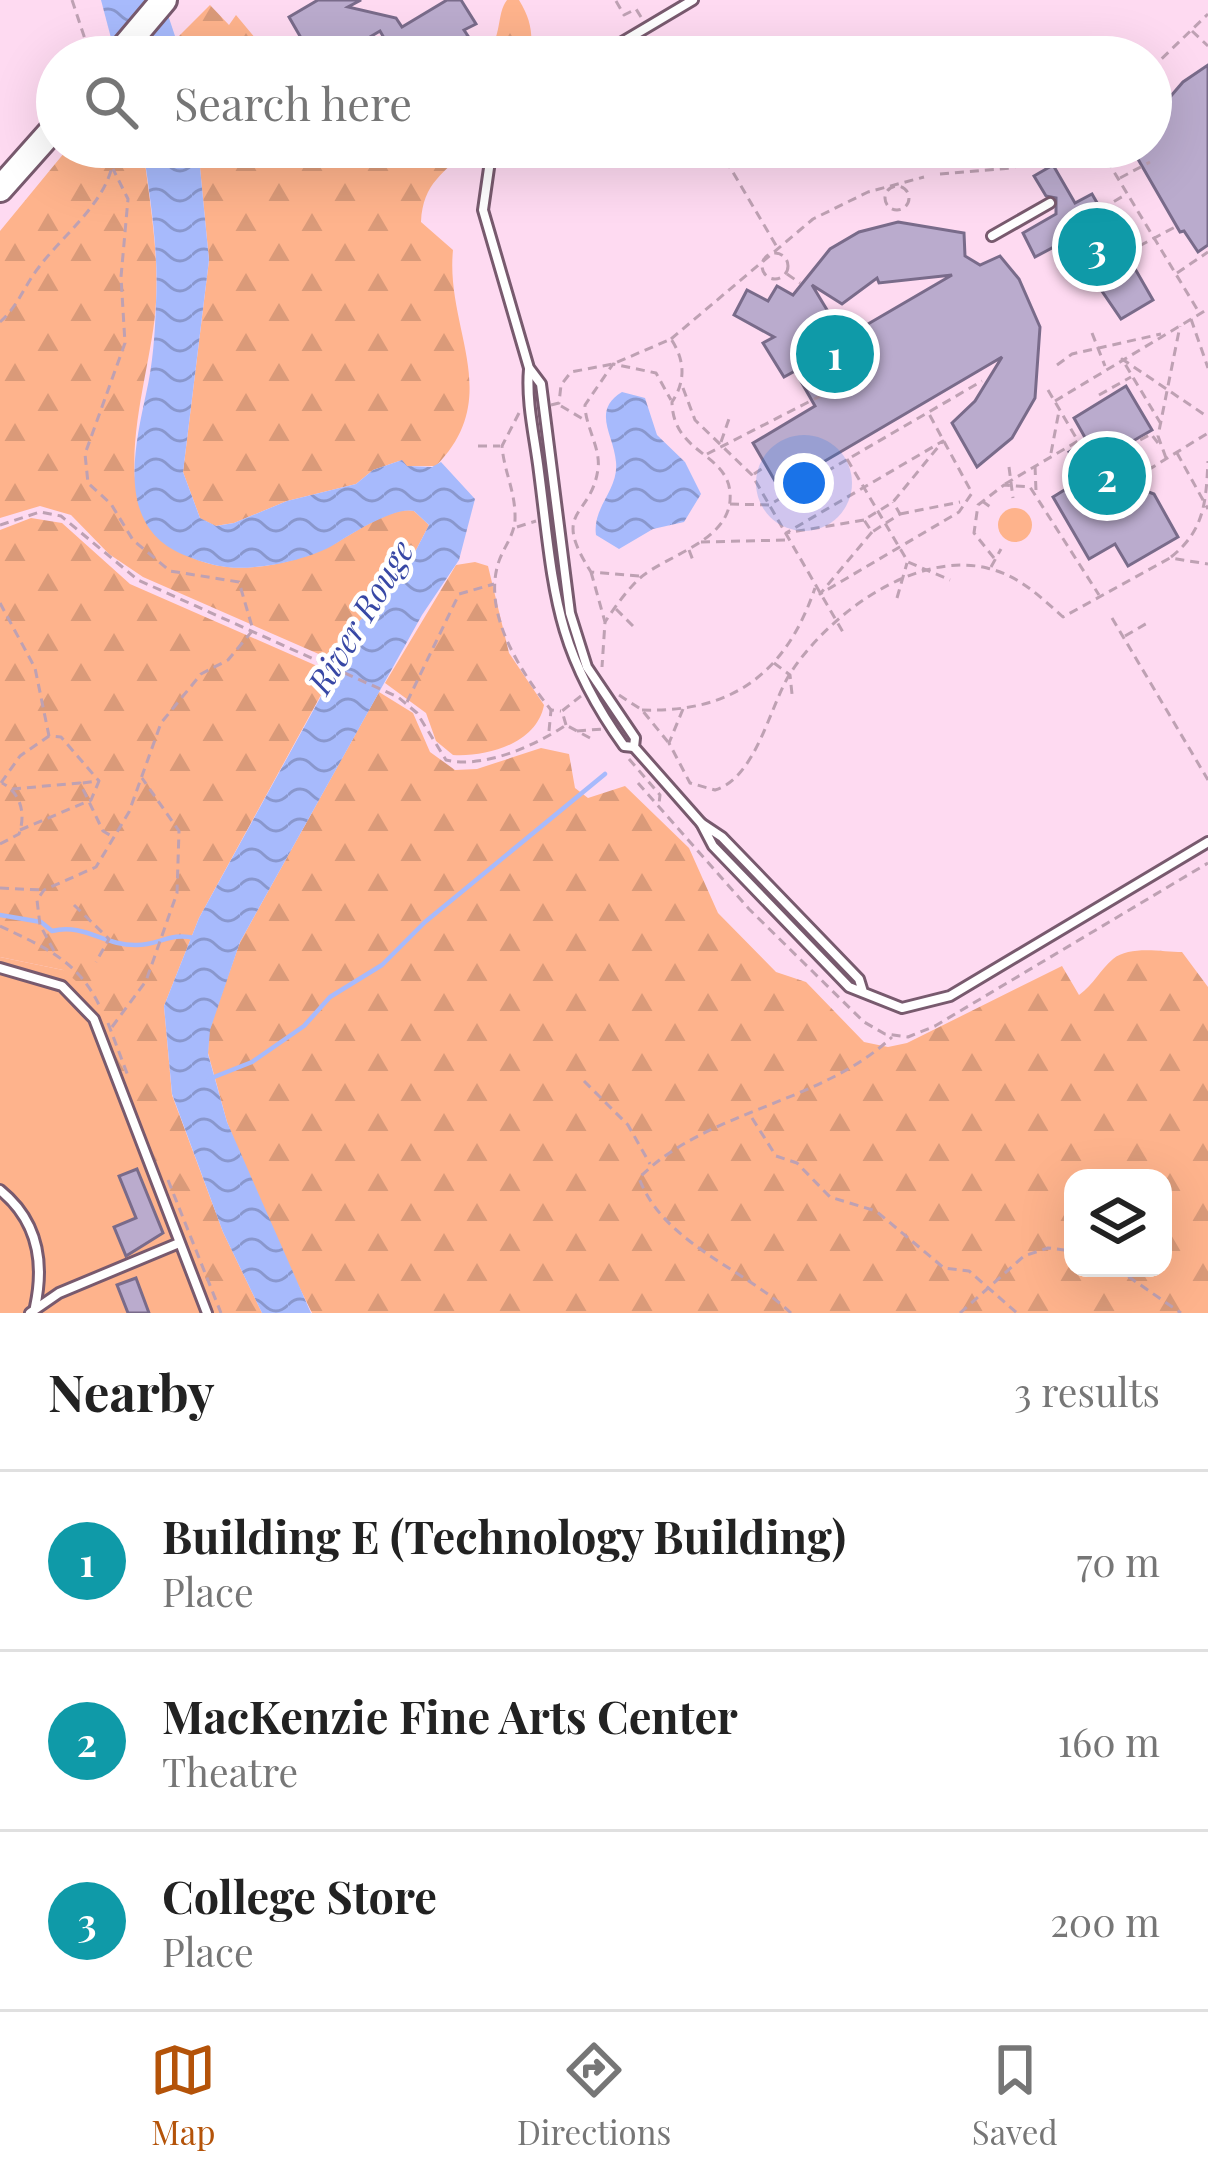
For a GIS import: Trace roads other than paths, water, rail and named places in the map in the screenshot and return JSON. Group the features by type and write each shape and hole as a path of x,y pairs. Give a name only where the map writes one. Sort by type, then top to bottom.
{"main road":[{"path":"134,36 164,0"},
{"path":"0,189 36,149"}],"lane":[{"path":"632,36 693,0"},
{"path":"489,168 483,210 529,368 557,616 575,672 624,746 634,747 701,823 722,837 859,979 863,992 902,1008 950,996 1208,842"},
{"path":"992,236 1049,202"},
{"path":"529,368 541,384 570,613 587,667 635,738 634,747"},
{"path":"0,968 62,986 94,1019 207,1313"},
{"path":"0,1190 22,1211 33,1236 41,1272 32,1311"},
{"path":"32,1311 179,1243"}],"water":[{"path":"101,0 163,0 175,36 110,36"},
{"path":"146,168 200,168 209,260 183,472 200,518 216,526 234,523 287,501 356,484 373,470 402,460 407,466 432,467 441,462 475,499 459,560 422,615 240,942 210,1030 208,1054 227,1122 311,1313 262,1313 223,1232 172,1094 164,1006 199,918 330,680 348,633 402,577 429,525 414,511 396,513 307,556 237,568 184,555 162,542 139,507 135,485 137,439 153,348 157,283"},
{"path":"622,392 645,398 657,435 685,462 701,494 684,522 653,529 619,549 596,535 596,525 616,472 606,415"}],"waterway":[{"path":"209,1079 252,1062 304,1026 330,997 382,965 425,922 605,774"},
{"path":"0,915 41,922 52,931 75,930 125,944 194,938"}],"place":[{"name":"College Store","path":"1097,247"},
{"name":"Building E (Technology Building)","path":"835,354"},
{"name":"MacKenzie Fine Arts Center","path":"1107,476"}],"water label":[{"name":"River Rouge","path":"359,616"}]}
